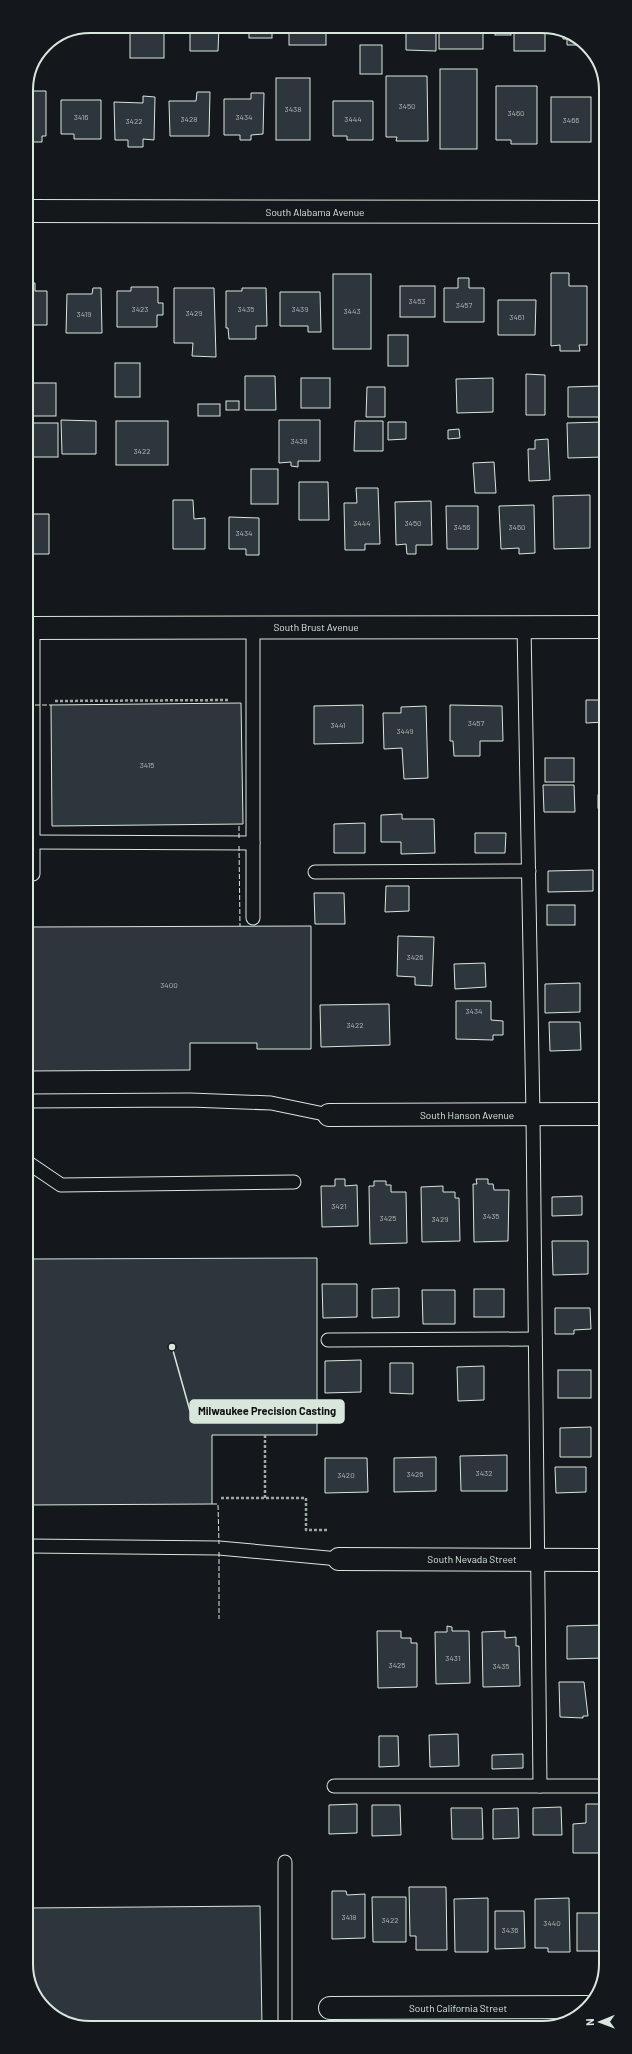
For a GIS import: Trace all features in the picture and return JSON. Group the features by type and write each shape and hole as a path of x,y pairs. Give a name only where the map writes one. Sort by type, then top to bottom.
{"street":[{"name":"South Alabama Avenue","path":"33,211 599,212"},
{"name":"South Brust Avenue","path":"33,628 599,627"},
{"name":"South Hanson Avenue","path":"329,1115 599,1114"},
{"name":"South Nevada Street","path":"339,1559 599,1560"},
{"name":"South California Street","path":"330,2008 577,2008"}],"lane":[{"path":"253,627 253,918"},
{"path":"524,627 533,1115 540,1786"},
{"path":"33,874 33,842 253,843"},
{"path":"315,872 529,871"},
{"path":"33,1101 190,1100 271,1102 329,1115"},
{"path":"33,1166 61,1185 294,1182"},
{"path":"328,1340 535,1339"},
{"path":"33,1546 218,1548 339,1559"},
{"path":"334,1786 599,1786"},
{"path":"285,1862 285,2021"}],"path":[{"path":"33,701 253,700"},
{"path":"265,1435 265,1498"},
{"path":"221,1498 306,1498 306,1530 327,1530"}],"building":[{"path":"130,33 164,33 164,58 130,58"},
{"path":"190,33 219,33 218,51 190,51"},
{"path":"249,33 272,33 272,38 249,38"},
{"path":"289,33 326,33 326,45 289,45"},
{"path":"406,33 436,33 436,51 406,50"},
{"path":"439,33 483,33 483,49 439,49"},
{"path":"495,33 511,33 511,35 495,35"},
{"path":"514,33 545,33 545,51 514,51"},
{"path":"567,39 577,45 567,45"},
{"path":"360,45 382,45 382,74 360,74"},
{"path":"440,69 477,69 477,149 440,149"},
{"path":"386,76 427,76 428,141 396,141 397,137 386,137"},
{"path":"276,78 310,78 310,140 276,140"},
{"path":"496,86 537,86 537,144 511,144 511,140 496,140"},
{"path":"33,91 46,91 46,136 42,136 42,142 33,142"},
{"path":"197,92 210,92 209,136 170,136 169,101 196,101"},
{"path":"251,93 264,93 263,134 251,135 251,140 240,140 240,135 224,135 224,99 251,99"},
{"path":"143,96 155,97 154,140 143,139 143,147 128,147 128,140 115,140 114,102 143,103"},
{"path":"551,97 591,97 591,142 551,142"},
{"path":"61,100 101,100 101,139 74,139 74,134 61,134"},
{"path":"333,101 373,101 373,140 347,140 347,136 333,136"},
{"path":"551,273 569,273 569,286 587,286 587,345 579,345 580,351 560,351 560,345 551,346"},
{"path":"333,274 371,274 371,349 333,349"},
{"path":"458,278 469,278 469,288 484,288 484,322 444,322 444,288 458,288"},
{"path":"33,283 35,283 35,291 47,291 47,325 33,325"},
{"path":"400,286 435,286 435,317 400,317"},
{"path":"131,287 158,287 158,303 163,303 163,315 157,315 157,327 117,327 117,291 131,291"},
{"path":"93,288 101,288 102,333 66,333 67,294 92,294"},
{"path":"174,288 214,288 216,357 192,356 193,343 174,343"},
{"path":"242,288 266,288 267,326 256,326 256,339 229,339 228,328 226,328 226,291 242,291"},
{"path":"280,292 320,292 321,332 308,332 308,326 280,326"},
{"path":"498,300 536,300 535,335 498,335"},
{"path":"388,335 408,335 408,366 388,366"},
{"path":"115,363 140,363 140,397 115,397"},
{"path":"526,374 545,375 545,415 526,415"},
{"path":"245,376 275,376 276,410 245,410"},
{"path":"301,378 330,378 330,408 301,408"},
{"path":"493,378 493,412 457,413 456,379"},
{"path":"33,383 56,383 56,416 33,416"},
{"path":"599,386 599,417 568,417 568,387"},
{"path":"367,387 385,387 385,417 366,417"},
{"path":"226,401 239,401 239,410 226,410"},
{"path":"198,404 220,404 220,416 198,416"},
{"path":"61,420 96,421 96,454 62,454"},
{"path":"279,420 320,420 320,461 298,461 298,467 291,466 291,462 279,463"},
{"path":"116,421 168,421 168,465 116,465"},
{"path":"355,421 383,421 383,451 354,451"},
{"path":"388,422 406,422 406,439 388,440"},
{"path":"599,422 599,457 568,458 567,423"},
{"path":"33,423 58,423 58,457 33,457"},
{"path":"459,429 460,438 448,439 448,430"},
{"path":"548,439 550,480 529,481 528,449 535,449 535,440"},
{"path":"494,462 496,493 475,493 473,463"},
{"path":"251,469 278,469 278,504 251,504"},
{"path":"299,482 328,482 329,520 299,520"},
{"path":"356,488 378,488 380,544 365,544 365,550 345,550 344,503 357,503"},
{"path":"590,495 590,548 554,549 553,496"},
{"path":"173,500 193,500 194,519 205,518 205,549 173,549"},
{"path":"431,501 432,545 416,545 416,554 407,554 406,544 396,545 395,502"},
{"path":"534,505 535,553 519,554 519,548 501,549 499,506"},
{"path":"446,506 478,506 478,549 447,549"},
{"path":"33,514 49,514 49,554 33,554"},
{"path":"229,517 259,518 259,555 246,555 246,549 229,549"},
{"path":"586,700 599,700 599,722 586,723"},
{"path":"241,703 243,824 52,826 51,705"},
{"path":"363,705 363,743 314,744 314,706"},
{"path":"450,705 502,706 503,741 480,741 480,756 454,756 453,741 450,741"},
{"path":"426,706 428,778 404,779 402,748 384,749 383,713 401,713 401,707"},
{"path":"545,758 574,758 574,782 545,782"},
{"path":"543,785 574,785 575,812 544,812"},
{"path":"598,795 599,795 599,808"},
{"path":"402,814 402,819 434,819 435,853 401,854 401,842 381,842 381,815"},
{"path":"365,823 365,853 334,853 334,824"},
{"path":"475,833 506,833 505,853 475,853"},
{"path":"593,870 593,891 548,892 548,871"},
{"path":"386,886 409,886 409,911 385,912"},
{"path":"314,893 344,893 345,924 315,924"},
{"path":"547,905 575,905 575,925 547,925"},
{"path":"311,926 311,1049 257,1049 257,1043 190,1043 190,1070 33,1071 33,927"},
{"path":"398,936 434,937 432,986 415,985 415,977 397,976"},
{"path":"485,963 486,987 455,989 454,964"},
{"path":"580,983 580,1012 545,1013 545,984"},
{"path":"456,1001 491,1001 491,1020 503,1021 503,1035 493,1035 493,1040 456,1039"},
{"path":"389,1004 390,1045 321,1047 320,1005"},
{"path":"549,1022 580,1022 581,1050 550,1051"},
{"path":"335,1179 345,1179 345,1186 357,1185 358,1226 322,1227 321,1186 335,1186"},
{"path":"476,1179 488,1179 488,1184 493,1184 494,1190 509,1190 508,1241 474,1242 473,1184 477,1184"},
{"path":"374,1181 386,1181 386,1185 391,1185 391,1192 406,1192 407,1243 370,1244 369,1186 374,1186"},
{"path":"443,1186 443,1192 455,1192 455,1198 459,1198 460,1241 422,1242 421,1187"},
{"path":"582,1196 582,1215 552,1216 552,1197"},
{"path":"552,1241 588,1241 588,1274 553,1275"},
{"path":"317,1258 317,1435 212,1435 212,1504 33,1505 33,1259"},
{"path":"322,1284 357,1284 357,1317 323,1318"},
{"path":"399,1288 399,1317 372,1318 372,1289"},
{"path":"474,1289 504,1289 504,1317 474,1317"},
{"path":"422,1290 455,1290 455,1324 423,1324"},
{"path":"555,1308 590,1308 591,1329 574,1330 574,1334 555,1334"},
{"path":"361,1360 361,1392 325,1393 325,1361"},
{"path":"390,1363 413,1363 413,1394 390,1393"},
{"path":"484,1366 484,1400 458,1401 457,1367"},
{"path":"558,1370 591,1370 591,1398 558,1398"},
{"path":"591,1427 591,1457 560,1457 560,1428"},
{"path":"507,1455 507,1491 461,1491 460,1456"},
{"path":"436,1457 436,1491 394,1492 394,1458"},
{"path":"325,1458 367,1458 368,1492 325,1493"},
{"path":"555,1467 586,1467 586,1492 556,1493"},
{"path":"599,1625 599,1658 567,1659 567,1626"},
{"path":"447,1626 452,1627 452,1631 469,1631 470,1683 436,1684 435,1632 447,1632"},
{"path":"377,1631 401,1631 401,1638 411,1638 411,1643 417,1643 417,1687 378,1688"},
{"path":"505,1631 505,1638 516,1637 516,1646 519,1646 520,1686 483,1687 482,1632"},
{"path":"559,1682 584,1682 588,1716 583,1716 583,1718 560,1717"},
{"path":"458,1734 459,1766 430,1767 429,1735"},
{"path":"379,1736 398,1736 399,1766 379,1767"},
{"path":"523,1754 523,1768 492,1769 492,1755"},
{"path":"357,1804 357,1833 329,1834 329,1805"},
{"path":"586,1804 599,1804 599,1853 573,1853 573,1824 586,1823"},
{"path":"372,1805 400,1805 401,1835 372,1836"},
{"path":"561,1807 562,1835 533,1835 533,1808"},
{"path":"451,1808 482,1808 483,1839 452,1839"},
{"path":"518,1808 519,1838 493,1839 493,1809"},
{"path":"409,1887 446,1887 447,1950 416,1950 416,1936 410,1936"},
{"path":"332,1891 346,1891 347,1895 365,1894 365,1938 332,1939"},
{"path":"372,1897 406,1897 406,1942 373,1942"},
{"path":"488,1898 488,1952 455,1952 454,1899"},
{"path":"569,1898 570,1952 548,1952 548,1948 535,1948 535,1899"},
{"path":"260,1906 262,2021 86,2021 68,2017 47,2002 35,1979 33,1972 33,1908"},
{"path":"495,1911 524,1911 525,1948 495,1949"},
{"path":"577,1913 599,1913 599,1951 577,1951"}],"fence":[{"path":"35,705 51,705"},
{"path":"239,824 239,838"},
{"path":"239,846 240,926"},
{"path":"212,1504 218,1504 219,1544"},
{"path":"219,1552 219,1619"}],"place":[{"name":"Milwaukee Precision Casting","path":"172,1347"}]}
